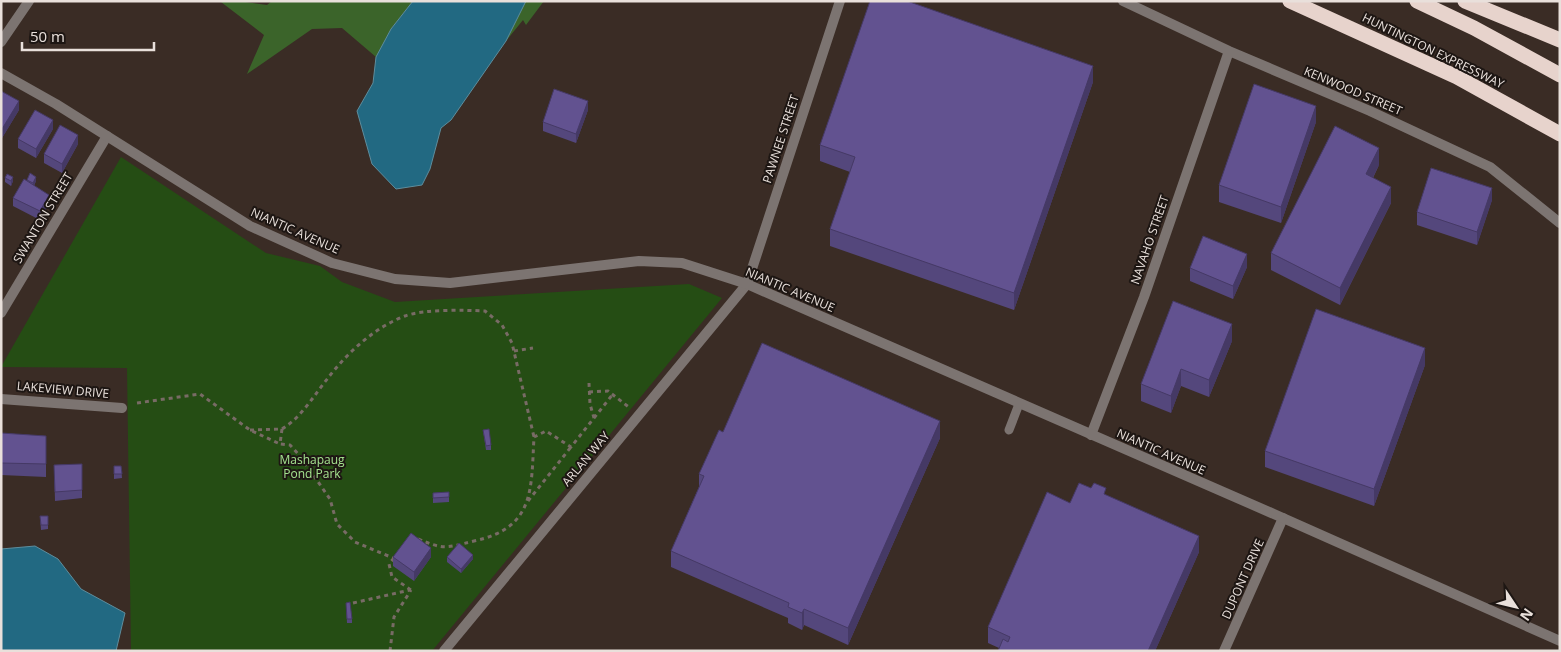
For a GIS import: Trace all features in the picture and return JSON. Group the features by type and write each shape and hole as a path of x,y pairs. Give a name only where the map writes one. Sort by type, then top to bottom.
{"highway":[{"name":"HUNTINGTON EXPRESSWAY","path":"1290,1 1457,77 1560,134"},
{"path":"1417,1 1560,74"},
{"path":"1464,1 1560,40"}],"street":[{"path":"1,42 29,1"},
{"name":"PAWNEE STREET","path":"747,284 840,1"},
{"name":"KENWOOD STREET","path":"1124,1 1229,51 1370,111 1490,167 1560,223"},
{"name":"NAVAHO STREET","path":"1091,435 1144,297 1229,51"},
{"name":"NIANTIC AVENUE","path":"1,73 250,226 332,263 395,279 450,283 639,261 682,263 747,284 1560,641"},
{"name":"SWANTON STREET","path":"1,313 106,136"},
{"name":"ARLAN WAY","path":"444,651 747,284"},
{"name":"LAKEVIEW DRIVE","path":"1,399 122,408"},
{"name":"DUPONT DRIVE","path":"1224,651 1283,518"}],"lane":[{"path":"1009,430 1019,404"}],"path":[{"path":"250,430 282,428 298,416 342,361 372,334 406,316 458,310 485,311 508,333 534,437 527,503"},
{"path":"514,351 533,348"},
{"path":"589,383 594,418"},
{"path":"589,392 608,391 639,415"},
{"path":"137,403 200,394 250,430 280,444 290,445 330,499 337,524 355,542 393,558"},
{"path":"414,538 442,548 482,540 510,527 613,394"},
{"path":"280,444 282,428"},
{"path":"534,437 546,432 571,447"},
{"path":"398,552 389,568 392,576 411,590"},
{"path":"353,603 411,590"},
{"path":"390,651 394,617 411,590"}],"green space":[{"path":"239,1 267,5 272,1 413,1 391,29 391,34 376,57 342,28 312,29 247,74 264,35 221,2"},
{"path":"544,1 526,25 523,20 506,41 525,2"},
{"name":"Mashapaug Pond Park","path":"121,157 266,253 320,266 342,282 395,302 689,284 722,298 432,651 131,651 127,368 1,367"}],"water":[{"path":"413,1 526,1 506,41 451,120 441,128 430,169 422,185 396,189 372,164 357,111 373,83 376,57 391,29"},
{"path":"35,546 58,559 81,589 125,613 116,651 1,651 1,549"}],"building":[{"path":"870,1 907,1 1093,66 1014,293 830,229 855,157 820,145"},
{"path":"1254,84 1316,106 1281,207 1219,185"},
{"path":"554,89 588,101 576,134 543,122"},
{"path":"1,91 19,101 2,129 1,129"},
{"path":"35,110 53,120 36,149 18,139"},
{"path":"60,125 78,135 62,164 44,154"},
{"path":"1335,126 1379,148 1366,174 1391,187 1340,288 1271,253"},
{"path":"1431,168 1492,188 1477,232 1417,212"},
{"path":"30,173 36,177 33,183 27,180"},
{"path":"7,174 13,177 11,181 5,178"},
{"path":"24,179 49,195 40,211 13,198"},
{"path":"1203,236 1247,254 1233,286 1190,268"},
{"path":"1173,301 1232,324 1209,380 1181,369 1171,396 1141,384"},
{"path":"1316,309 1425,348 1374,489 1265,451"},
{"path":"762,343 940,421 848,628 804,609 802,613 788,607 789,603 671,551 704,476 699,474 719,430 723,432"},
{"path":"489,429 491,445 486,446 483,430"},
{"path":"1,433 46,436 46,464 1,463"},
{"path":"82,464 82,490 55,492 54,465"},
{"path":"114,466 121,466 122,474 114,474"},
{"path":"1079,483 1091,488 1094,483 1106,488 1104,494 1199,536 1148,651 998,651 1003,639 1008,642 1010,637 988,627 1047,492 1070,503"},
{"path":"449,492 449,497 433,498 433,493"},
{"path":"40,516 48,516 48,525 41,525"},
{"path":"411,533 431,548 414,572 393,557"},
{"path":"459,543 473,555 461,569 447,557"},
{"path":"350,602 352,619 347,619 346,603"}]}
